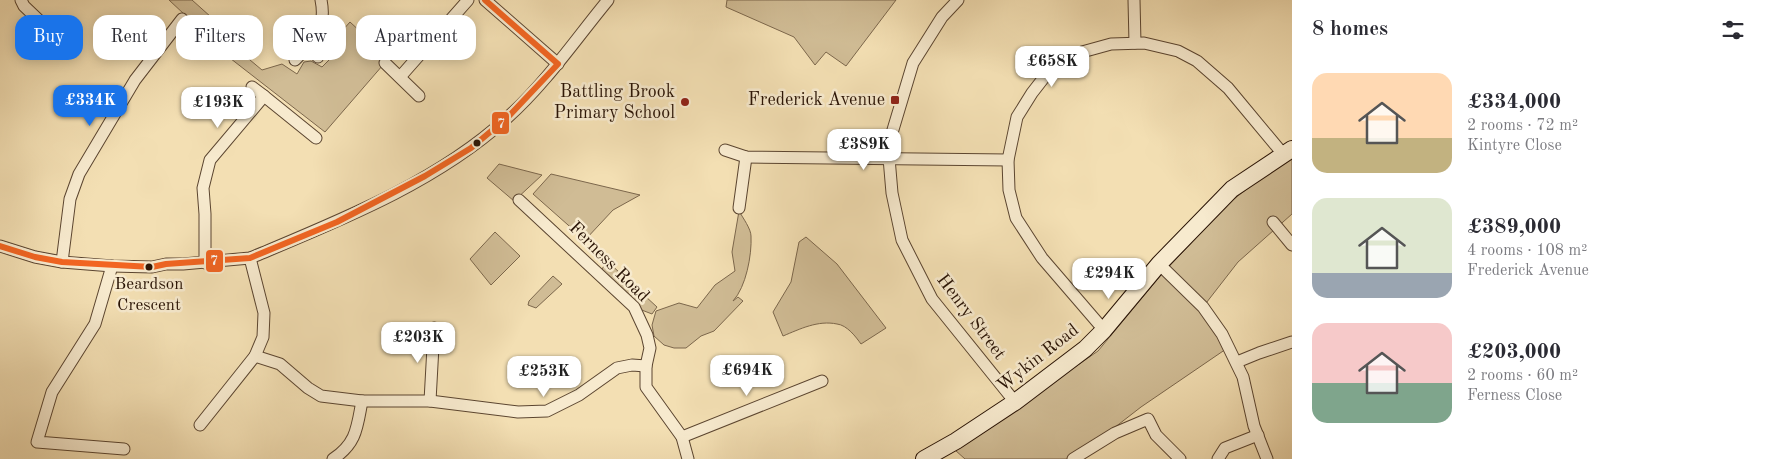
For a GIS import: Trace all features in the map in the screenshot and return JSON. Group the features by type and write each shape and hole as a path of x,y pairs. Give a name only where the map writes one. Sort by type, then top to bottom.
{"street":[{"path":"21,0 24,6 33,15"},
{"path":"321,0 322,15"},
{"path":"400,77 468,0"},
{"path":"485,0 558,64"},
{"path":"0,246 35,257 62,262 112,266 152,267 166,264 205,263 250,258 337,222 369,206 424,176 476,144 508,117 558,64 608,0"},
{"name":"Henry Street","path":"958,0 942,17 913,63 892,133 889,158 892,193 902,240 926,289 940,311 1015,402"},
{"path":"1134,0 1135,43"},
{"path":"62,262 70,199 79,174 135,80 176,27"},
{"path":"1104,330 1042,258 1016,218 1009,190 1008,160 1017,117 1046,75 1064,60 1082,52 1111,44 1144,43 1178,51 1197,61 1228,88 1287,151"},
{"path":"385,63 419,96"},
{"path":"252,87 316,138"},
{"path":"205,263 203,188 210,160 264,96"},
{"path":"725,150 746,157 1008,160"},
{"name":"Wykin Road","path":"924,459 956,441 1015,402 1085,349 1104,330 1160,264 1232,188 1287,151"},
{"path":"738,208 746,157"},
{"name":"Ferness Road","path":"519,200 634,307 647,335 650,348 646,366 646,388 682,437"},
{"path":"1274,222 1292,244"},
{"path":"200,425 255,356 263,337 264,313 250,258"},
{"path":"1160,264 1203,308 1222,334 1243,377 1258,435 1267,459"},
{"path":"112,266 95,324 52,392 37,442 124,449"},
{"path":"430,401 434,328"},
{"path":"1237,362 1292,342"},
{"path":"255,356 280,364 320,396 362,401 430,401 518,412 547,411 579,395 617,368 632,365 646,366"},
{"path":"688,459 682,437 822,381"},
{"path":"333,459 346,456 355,436 362,401"},
{"path":"1073,459 1115,433 1148,419 1156,435 1180,459"},
{"path":"1218,459 1225,448 1258,435"}],"shaded area":[{"path":"169,0 192,0 209,15 185,15"},
{"path":"727,0 896,0 846,66 826,52 815,65 794,37 726,7"},
{"path":"350,22 356,28 356,60 387,60 325,132 232,60 250,60 262,70 282,64 297,74 304,62 311,61 322,67 329,60 346,60 346,26"},
{"path":"1292,157 1292,214 1238,262 1203,307 1229,347 1141,407 1074,459 965,459 955,450 1098,351 1161,275 1230,202 1281,163"},
{"path":"499,164 542,175 514,201 487,178"},
{"path":"551,174 640,195 613,210 585,240 533,194"},
{"path":"739,211 751,233 745,279 738,295 733,301 738,297 743,301 714,331 701,336 686,348 674,348 664,345 654,336 652,325 656,311 679,303 697,308 715,285 735,271 732,252"},
{"path":"495,232 520,256 491,285 470,259"},
{"path":"806,237 837,264 886,328 861,344 844,327 830,323 809,326 783,336 773,312 791,282 799,242"},
{"path":"607,261 657,307 652,314 634,307 599,274"},
{"path":"553,276 562,284 536,308 528,305 529,301"}],"transit line":[{"name":"7","path":"0,246 35,257 62,262 152,267 166,264 250,258 337,222 425,176 471,148 508,117 558,64 485,0"}],"place":[{"name":"Frederick Avenue","path":"895,100"},
{"name":"Battling Brook Primary School","path":"685,102"},
{"name":"Beardson Crescent","path":"149,267"}]}
